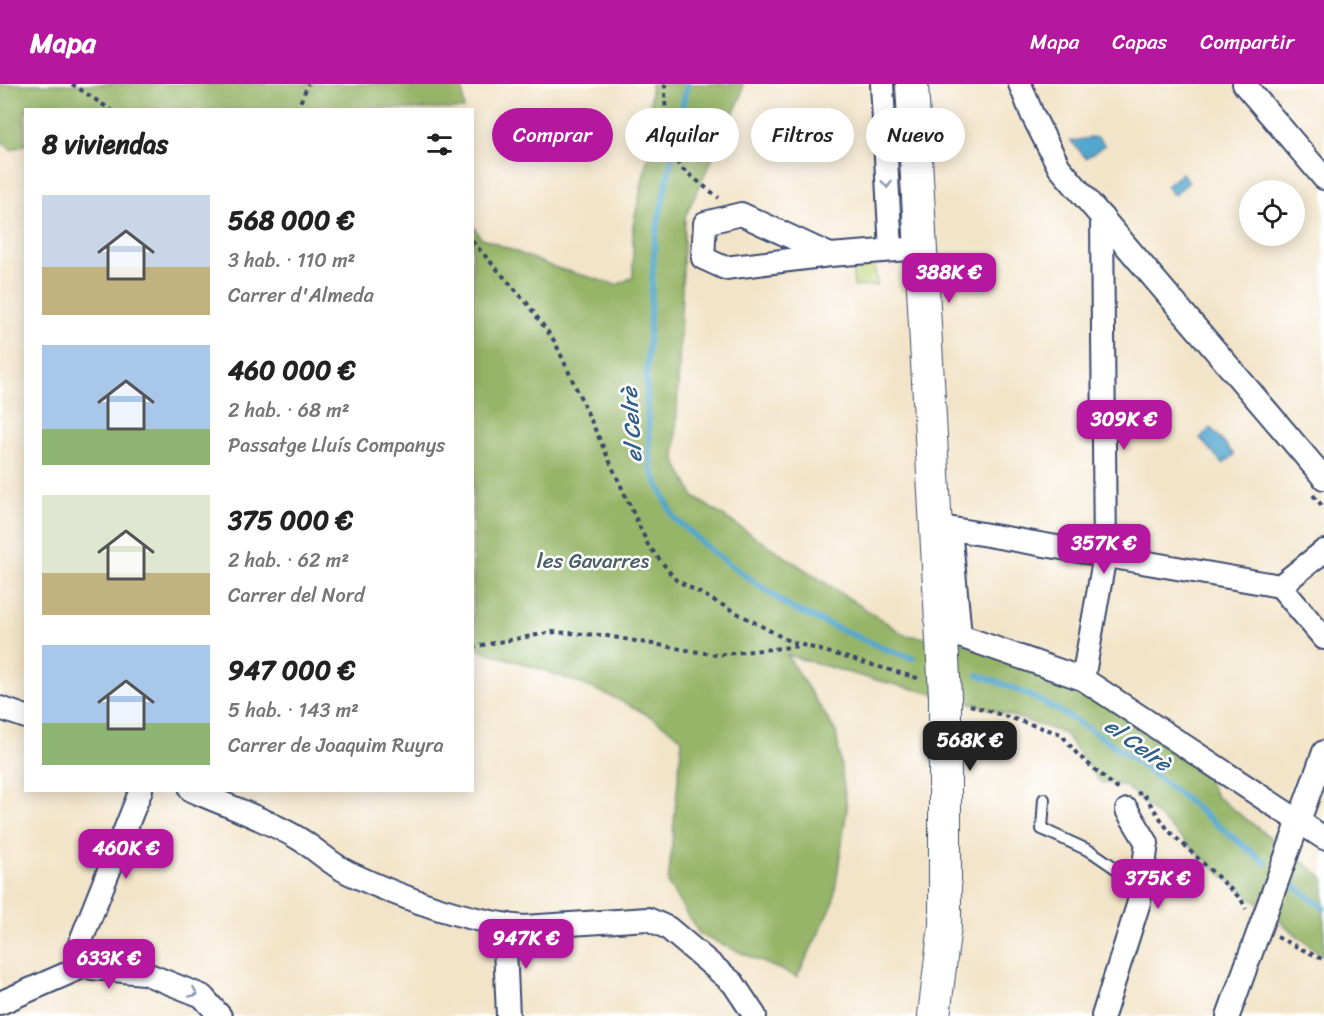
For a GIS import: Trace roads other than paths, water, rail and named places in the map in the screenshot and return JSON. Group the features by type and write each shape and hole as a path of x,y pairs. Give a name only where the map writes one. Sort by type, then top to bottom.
{"main road":[{"path":"912,84 943,527 945,925 934,1016"}],"street":[{"path":"882,84 891,250"},
{"path":"1020,84 1032,114 1059,167 1324,478"},
{"path":"1244,84 1324,178"},
{"path":"830,255 741,214 705,223 703,258 725,268 830,255 922,248"},
{"path":"1083,680 1105,555 1102,218"},
{"path":"1324,638 1280,586 943,527 960,636 1083,680 1324,838"},
{"path":"1280,586 1324,550"},
{"path":"0,708 24,716"},
{"path":"1228,1016 1297,819 1324,752"},
{"path":"82,967 80,943 140,792"},
{"path":"195,792 295,836 347,872 401,895 504,925 524,927 648,919 668,928 733,982 755,1016"},
{"path":"1103,1016 1140,890 1147,843 1127,810"},
{"path":"504,925 508,1016"},
{"path":"0,1003 82,967 144,974 202,996 220,1016"}],"lane":[{"path":"1044,799 1042,829 1092,852 1124,874 1140,890"}],"water":[{"path":"1097,137 1105,145 1086,158 1071,141"},
{"path":"1182,173 1189,182 1174,195 1166,186"},
{"path":"1211,428 1234,455 1223,464 1200,438"}],"waterway":[{"name":"el Celrè","path":"687,84 655,238 646,382 651,469 674,518 715,554 791,608 888,650 913,658"},
{"name":"el Celrè","path":"978,675 1018,690 1056,709 1093,732 1164,782 1266,863"},
{"name":"el Celrè","path":"1289,882 1324,908"}],"park label":[{"name":"les Gavarres","path":"593,561"}]}
